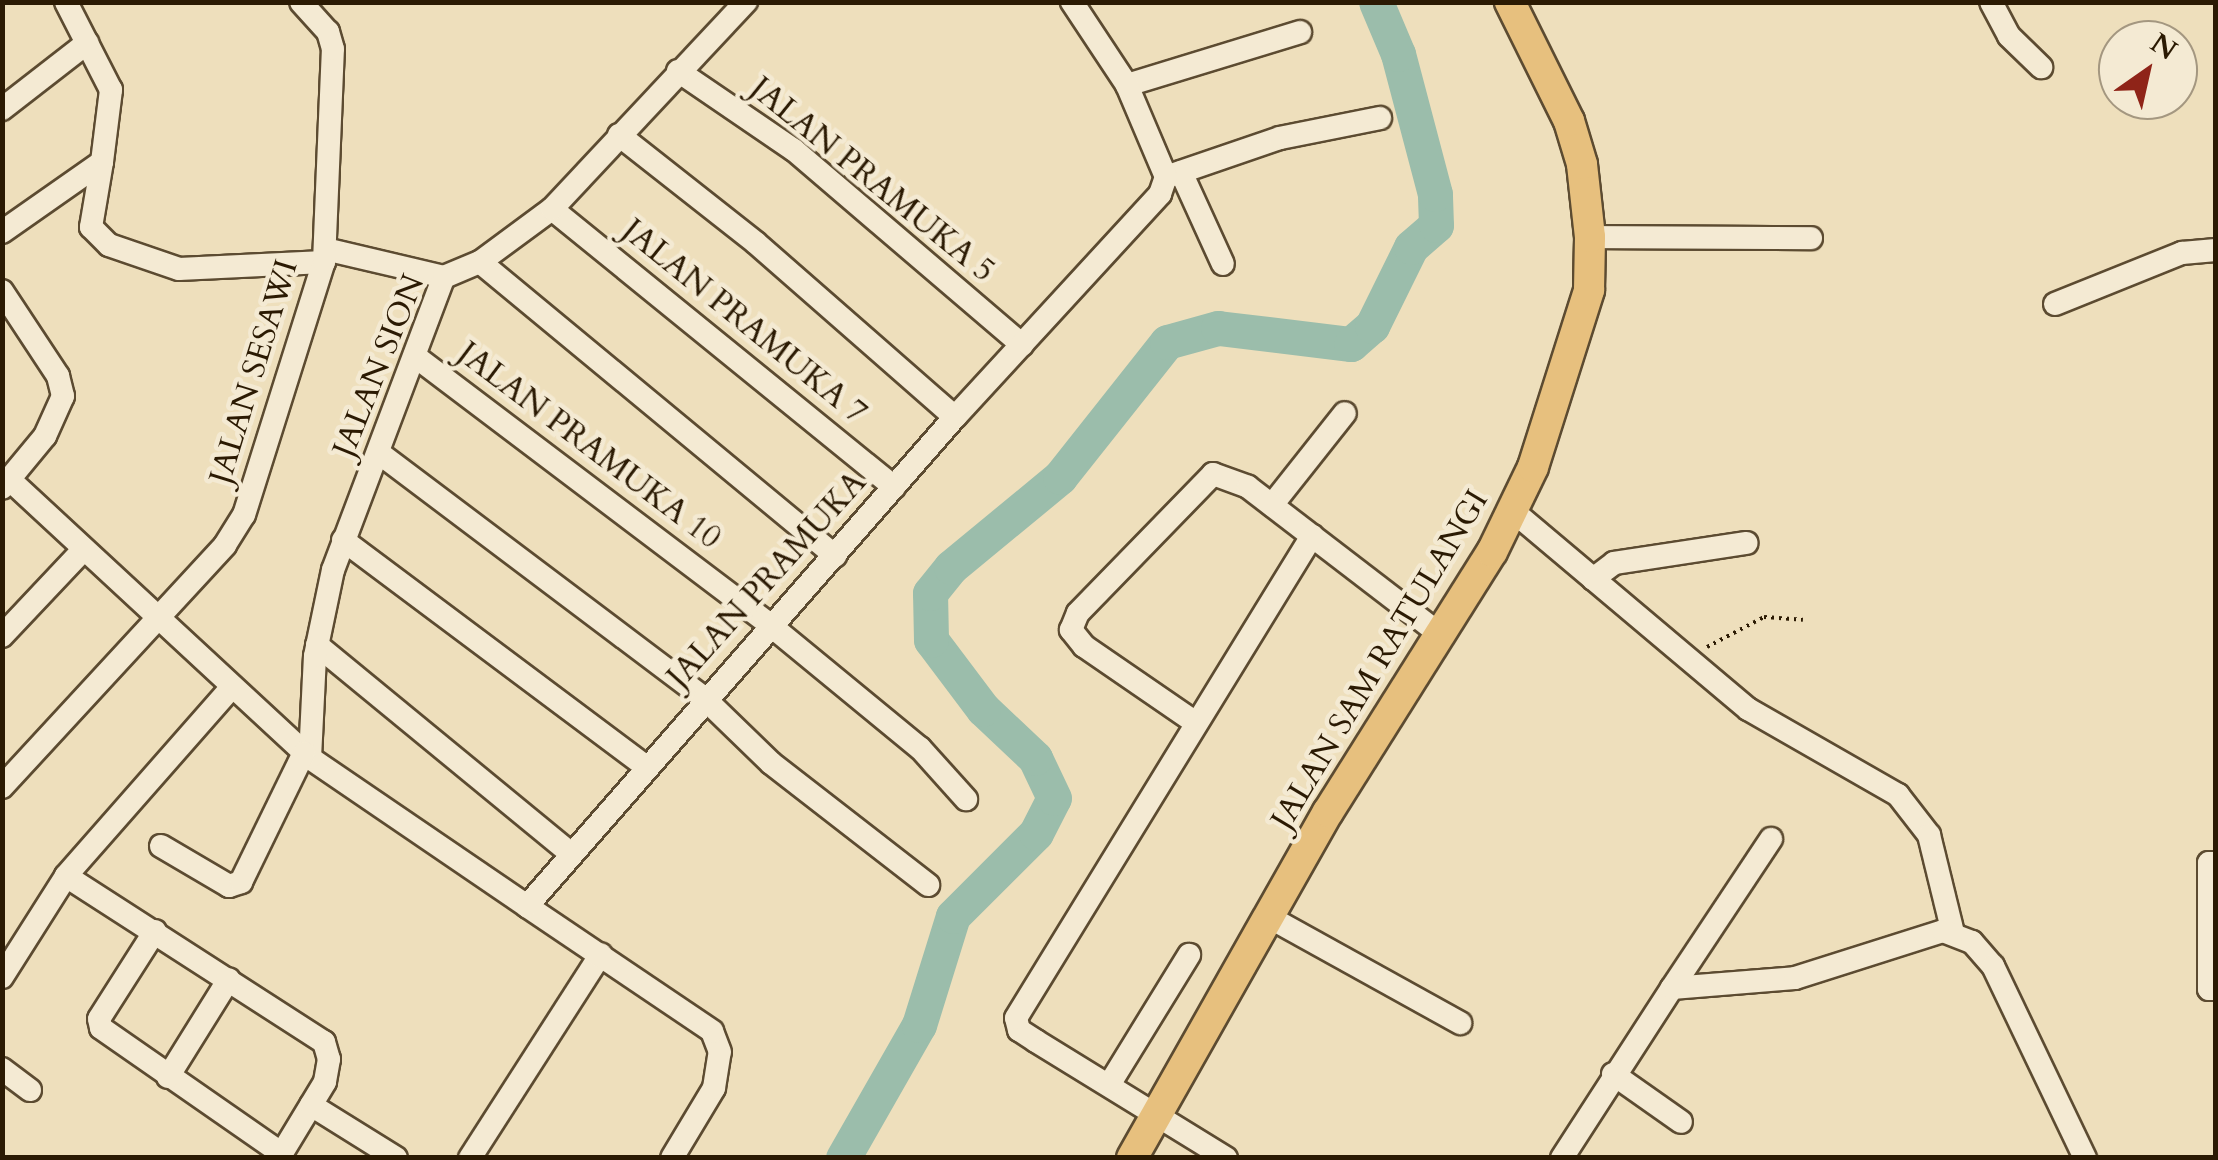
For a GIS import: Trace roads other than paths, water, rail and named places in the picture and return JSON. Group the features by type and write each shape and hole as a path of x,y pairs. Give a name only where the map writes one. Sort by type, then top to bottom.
{"main road":[{"name":"JALAN SAM RATULANGI","path":"1132,1158 1266,916 1514,512 1589,290 1590,237 1582,164 1569,121 1510,2"}],"street":[{"path":"66,2 111,90 91,227 110,244 178,269 324,256 444,277"},
{"name":"JALAN SESAWI","path":"2,787 244,515 324,256 333,48 328,32 301,2"},
{"name":"JALAN SION","path":"307,755 317,645 344,540 444,277 480,262 552,208 746,2"},
{"path":"1072,2 1127,85 1223,264"},
{"path":"1986,4 2041,67"},
{"path":"1127,85 1300,32"},
{"path":"2,109 88,43"},
{"name":"JALAN PRAMUKA 5","path":"678,70 794,150 1022,345"},
{"path":"1174,174 1280,138 1380,118"},
{"path":"619,135 846,320 954,416"},
{"path":"2,232 102,162"},
{"name":"JALAN PRAMUKA","path":"527,906 569,852 835,556 954,416 1137,225 1174,174"},
{"name":"JALAN PRAMUKA 7","path":"552,208 894,487"},
{"path":"1590,237 1811,238"},
{"path":"2055,304 2182,253 2216,250"},
{"path":"480,262 835,556"},
{"path":"2,291 58,376 64,396 54,424 6,484 307,755 712,1032 718,1043 714,1088 672,1158"},
{"path":"2,334 20,316"},
{"name":"JALAN PRAMUKA 10","path":"416,357 770,625 920,748 966,799"},
{"path":"1272,505 1346,413"},
{"path":"379,453 705,699 772,763 928,885"},
{"path":"1196,723 1084,646 1073,622 1213,474 1272,505 1437,632"},
{"path":"1514,512 1687,660 1777,729 1893,790 1918,815 1953,933"},
{"path":"1226,1158 1026,1035 1016,1018 1312,536"},
{"path":"344,540 646,767"},
{"path":"1594,579 1614,563 1746,543"},
{"path":"2,636 82,551"},
{"path":"317,645 569,852"},
{"path":"2,977 66,876 231,688"},
{"path":"161,846 229,886 241,882 307,755"},
{"path":"1562,1158 1613,1074 1771,839"},
{"path":"2216,863 2209,863 2209,989 2216,989"},
{"path":"66,876 155,931 329,1050 324,1082 280,1156 98,1023 155,931"},
{"path":"1266,916 1460,1024"},
{"path":"1672,988 1795,978 1938,932 1953,933 1972,942 1993,966 2085,1158"},
{"path":"470,1158 601,954"},
{"path":"1109,1085 1189,955"},
{"path":"168,1077 229,980"},
{"path":"2,1069 30,1090"},
{"path":"1613,1074 1681,1122"},
{"path":"310,1106 396,1158"}],"waterway":[{"path":"843,1158 919,1025 953,916 1036,833 1054,798 1035,758 983,709 931,640 930,593 951,567 1060,477 1167,342 1218,328 1351,344 1372,326 1411,247 1436,225 1435,194 1398,54 1376,2"}]}
